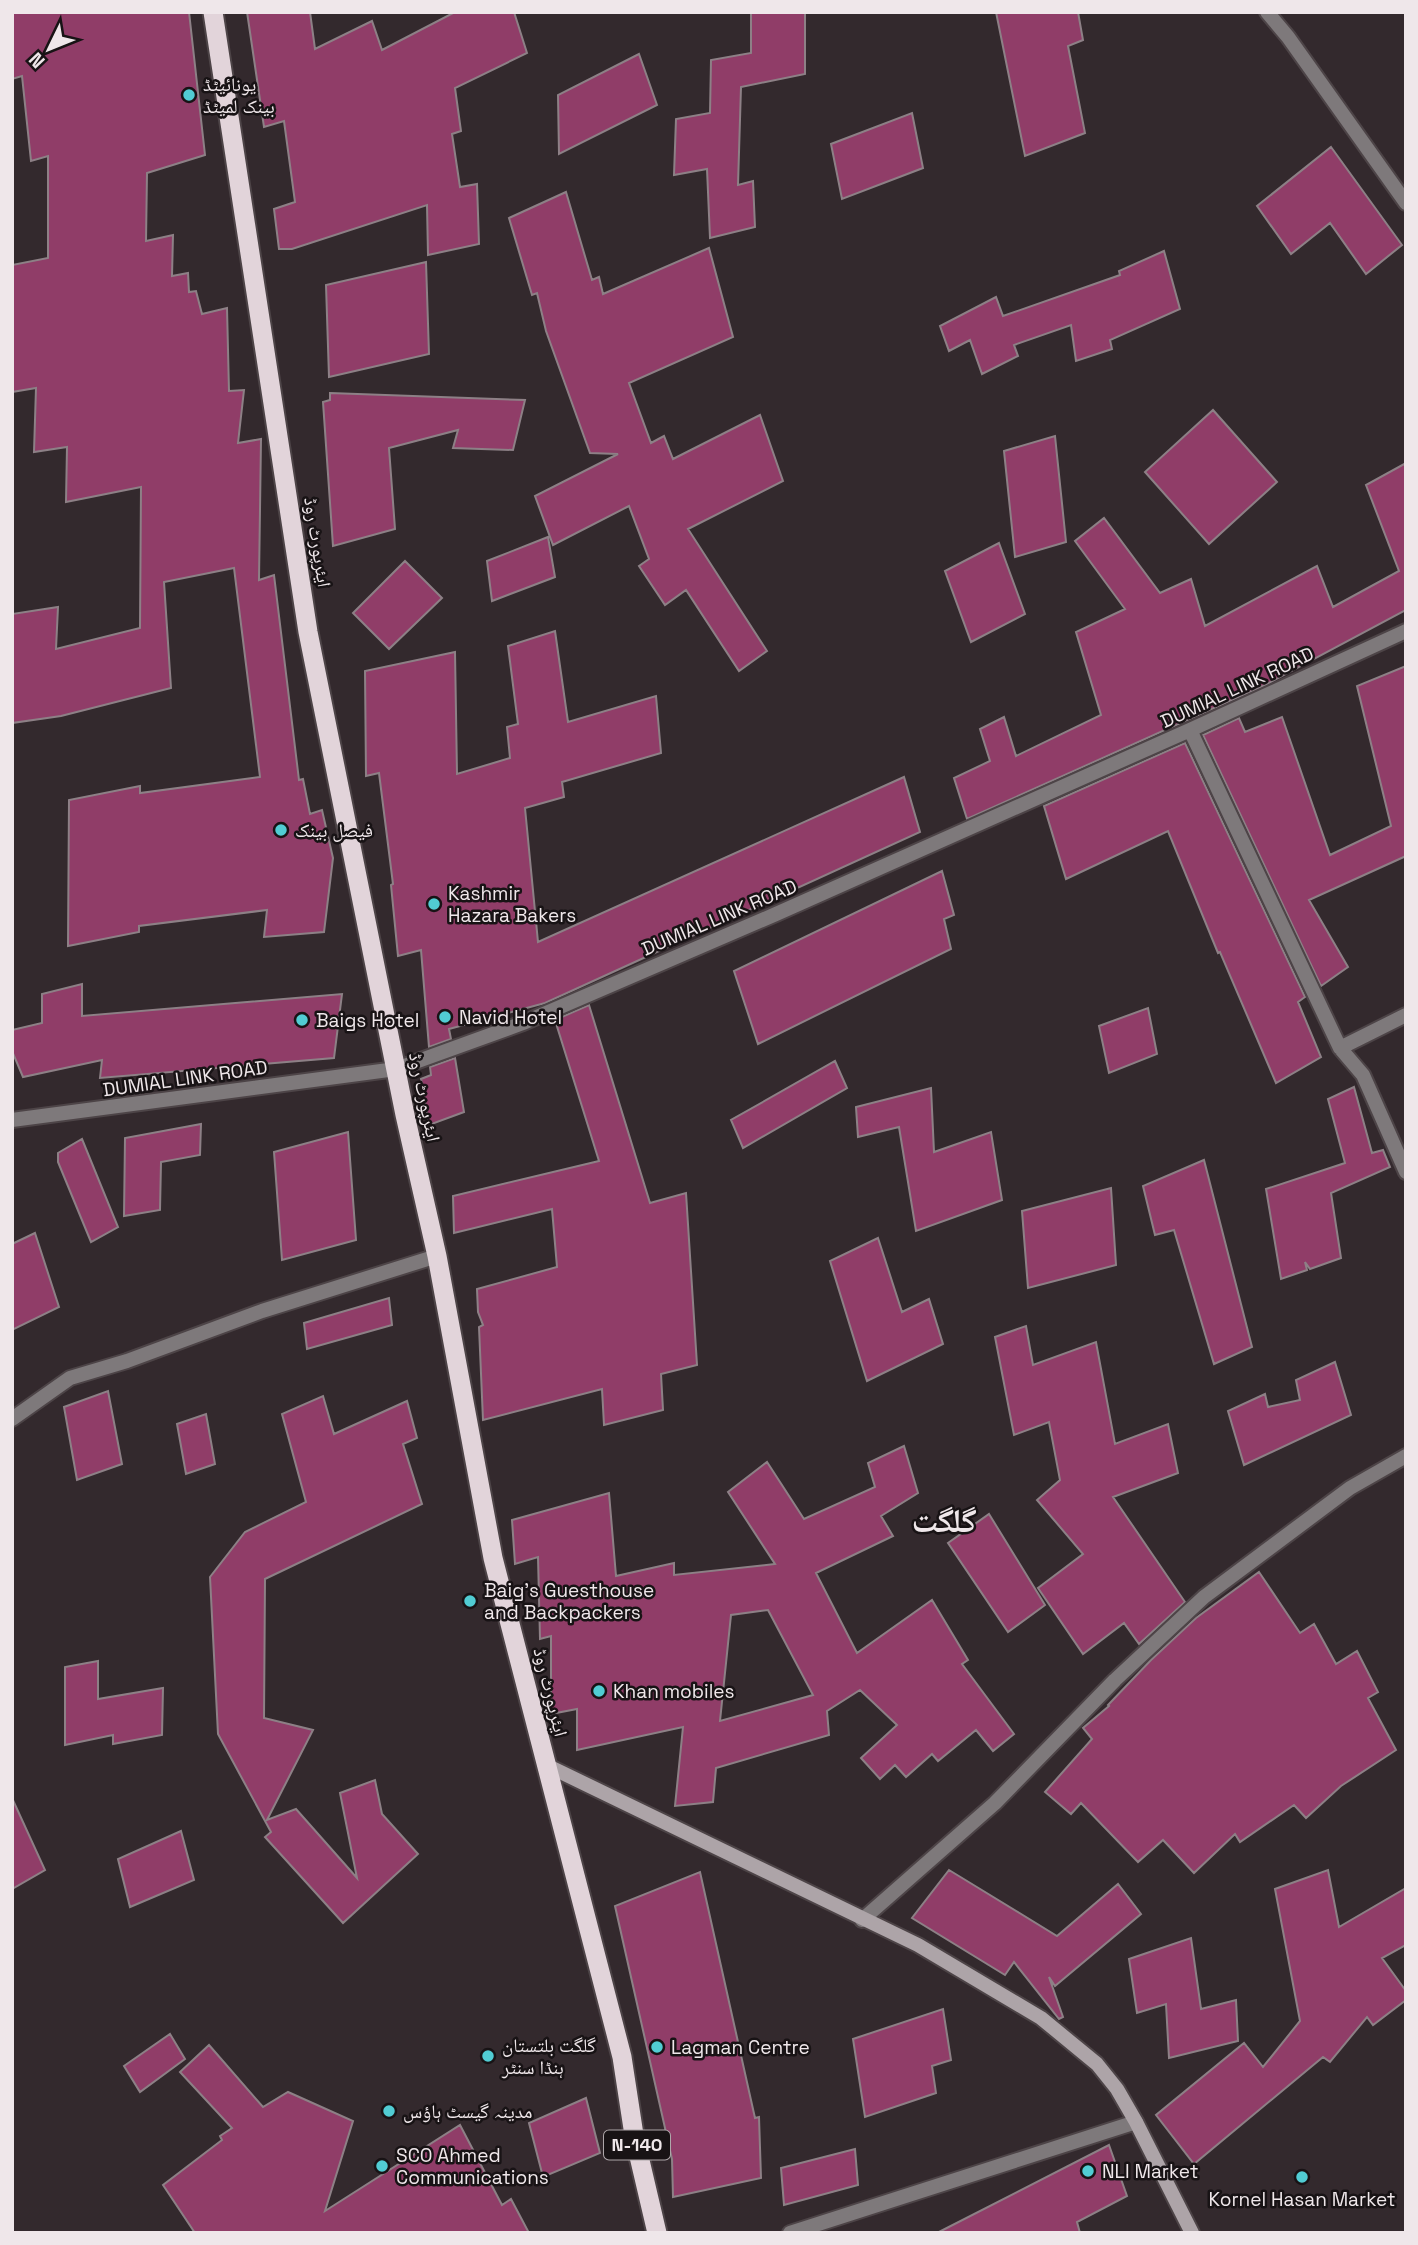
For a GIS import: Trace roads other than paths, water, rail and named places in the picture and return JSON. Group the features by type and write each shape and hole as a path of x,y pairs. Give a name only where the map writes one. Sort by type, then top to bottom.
{"highway":[{"name":"ایئرپورٹ روڈ","path":"213,12 308,632 396,1069 437,1256 493,1558 622,2057 634,2135 657,2233"}],"main road":[{"path":"546,1765 918,1945 1041,2018 1097,2064 1117,2089 1192,2233"}],"street":[{"path":"1267,12 1406,203"},
{"name":"DUMIAL LINK ROAD","path":"12,1120 396,1069 523,1023 776,914 1406,631"},
{"path":"1189,730 1340,1048 1363,1075 1406,1172"},
{"path":"1340,1048 1406,1015"},
{"path":"12,1419 69,1378 127,1361 262,1311 437,1256"},
{"path":"862,1920 995,1803 1115,1680 1204,1597 1350,1488 1406,1456"},
{"path":"790,2233 1136,2122"}],"place":[{"name":"یونائیٹڈ بینک لمیٹڈ","path":"189,95"},
{"name":"فیصل بینک","path":"281,830"},
{"name":"Kashmir Hazara Bakers","path":"434,904"},
{"name":"Navid Hotel","path":"445,1017"},
{"name":"Baigs Hotel","path":"302,1020"},
{"name":"Baig's Guesthouse and Backpackers","path":"470,1601"},
{"name":"Khan mobiles","path":"599,1691"},
{"name":"Lagman Centre","path":"657,2047"},
{"name":"گلگت بلتستان ہنڈا سنٹر","path":"488,2056"},
{"name":"مدینہ گیسٹ ہاؤس","path":"389,2111"},
{"name":"SCO Ahmed Communications","path":"382,2166"},
{"name":"NLI Market","path":"1088,2171"},
{"name":"Kornel Hasan Market","path":"1302,2177"}],"district":[{"name":"گلگت","path":"944,1520"}]}
